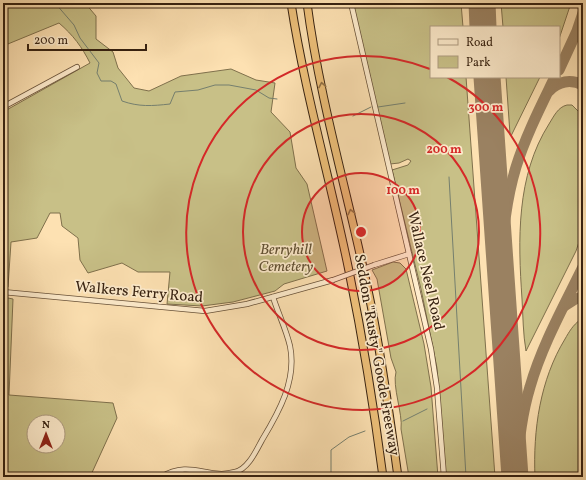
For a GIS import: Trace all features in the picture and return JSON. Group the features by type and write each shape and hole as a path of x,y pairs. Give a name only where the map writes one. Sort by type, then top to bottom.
{"highway":[{"name":"Seddon \"Rusty\" Goode Freeway","path":"291,3 306,81 359,323 376,423 383,477"},
{"name":"Seddon \"Rusty\" Goode Freeway","path":"307,3 322,90 370,300 398,477"}],"street":[{"name":"Wallace Neel Road","path":"351,3 434,368 444,477"},
{"path":"3,107 77,67"},
{"name":"Walkers Ferry Road","path":"3,292 203,311 227,308 273,297 333,280 409,254"},
{"path":"161,477 183,469 227,475 239,471 250,459 279,412 286,391 290,368 291,352 273,297"}],"green space":[{"name":"Berryhill Cemetery","path":"3,3 85,3 96,16 96,39 113,52 118,68 134,88 149,91 181,76 231,69 256,80 275,83 271,112 290,132 296,168 307,184 327,271 284,284 275,291 233,302 202,306 167,304 170,272 138,272 122,263 88,273 80,260 78,238 62,226 60,213 50,213 37,238 11,242 8,287 3,285 3,112 90,63 77,42 59,23 3,46"},
{"path":"353,3 461,3 463,26 430,26 430,78 466,78 495,477 446,477 437,368 421,289 392,170 408,165 411,161 408,159 399,163 390,164"},
{"path":"501,3 571,3 560,36 560,26 503,26"},
{"path":"506,78 540,78 511,136"},
{"path":"567,105 572,105 579,112 583,135 583,230 576,251 526,351 523,325 520,254 520,231 525,187 530,165 538,144 556,112"},
{"path":"393,262 400,263 406,269 424,344 431,387 438,477 409,477 395,385 396,372 391,358 377,279 372,270"},
{"path":"3,297 13,299 9,395 113,403 117,418 90,477 3,477"},
{"path":"580,320 583,320 583,477 535,477 535,441 544,388 556,355 570,331"}],"waterway":[{"path":"55,3 74,25 80,38 99,63 97,73 101,81 111,81 116,84 122,101 146,106 170,104 175,92 198,90 215,85 229,85 256,90 269,98 277,99"},
{"path":"378,107 405,103"},
{"path":"353,116 371,107"},
{"path":"449,177 466,477"},
{"path":"403,421 427,409"},
{"path":"331,477 331,450 349,437 365,431"}],"taxiway":[{"path":"560,68 577,31 583,13"},
{"path":"500,267 507,204 516,167 529,132 555,78"},
{"path":"549,91 556,85 565,82 574,82 583,85"},
{"path":"516,477 522,420 535,371 554,326 583,267"},
{"path":"564,306 575,299 583,297"}],"runway":[{"path":"482,3 483,26"},
{"path":"487,78 515,477"}]}
